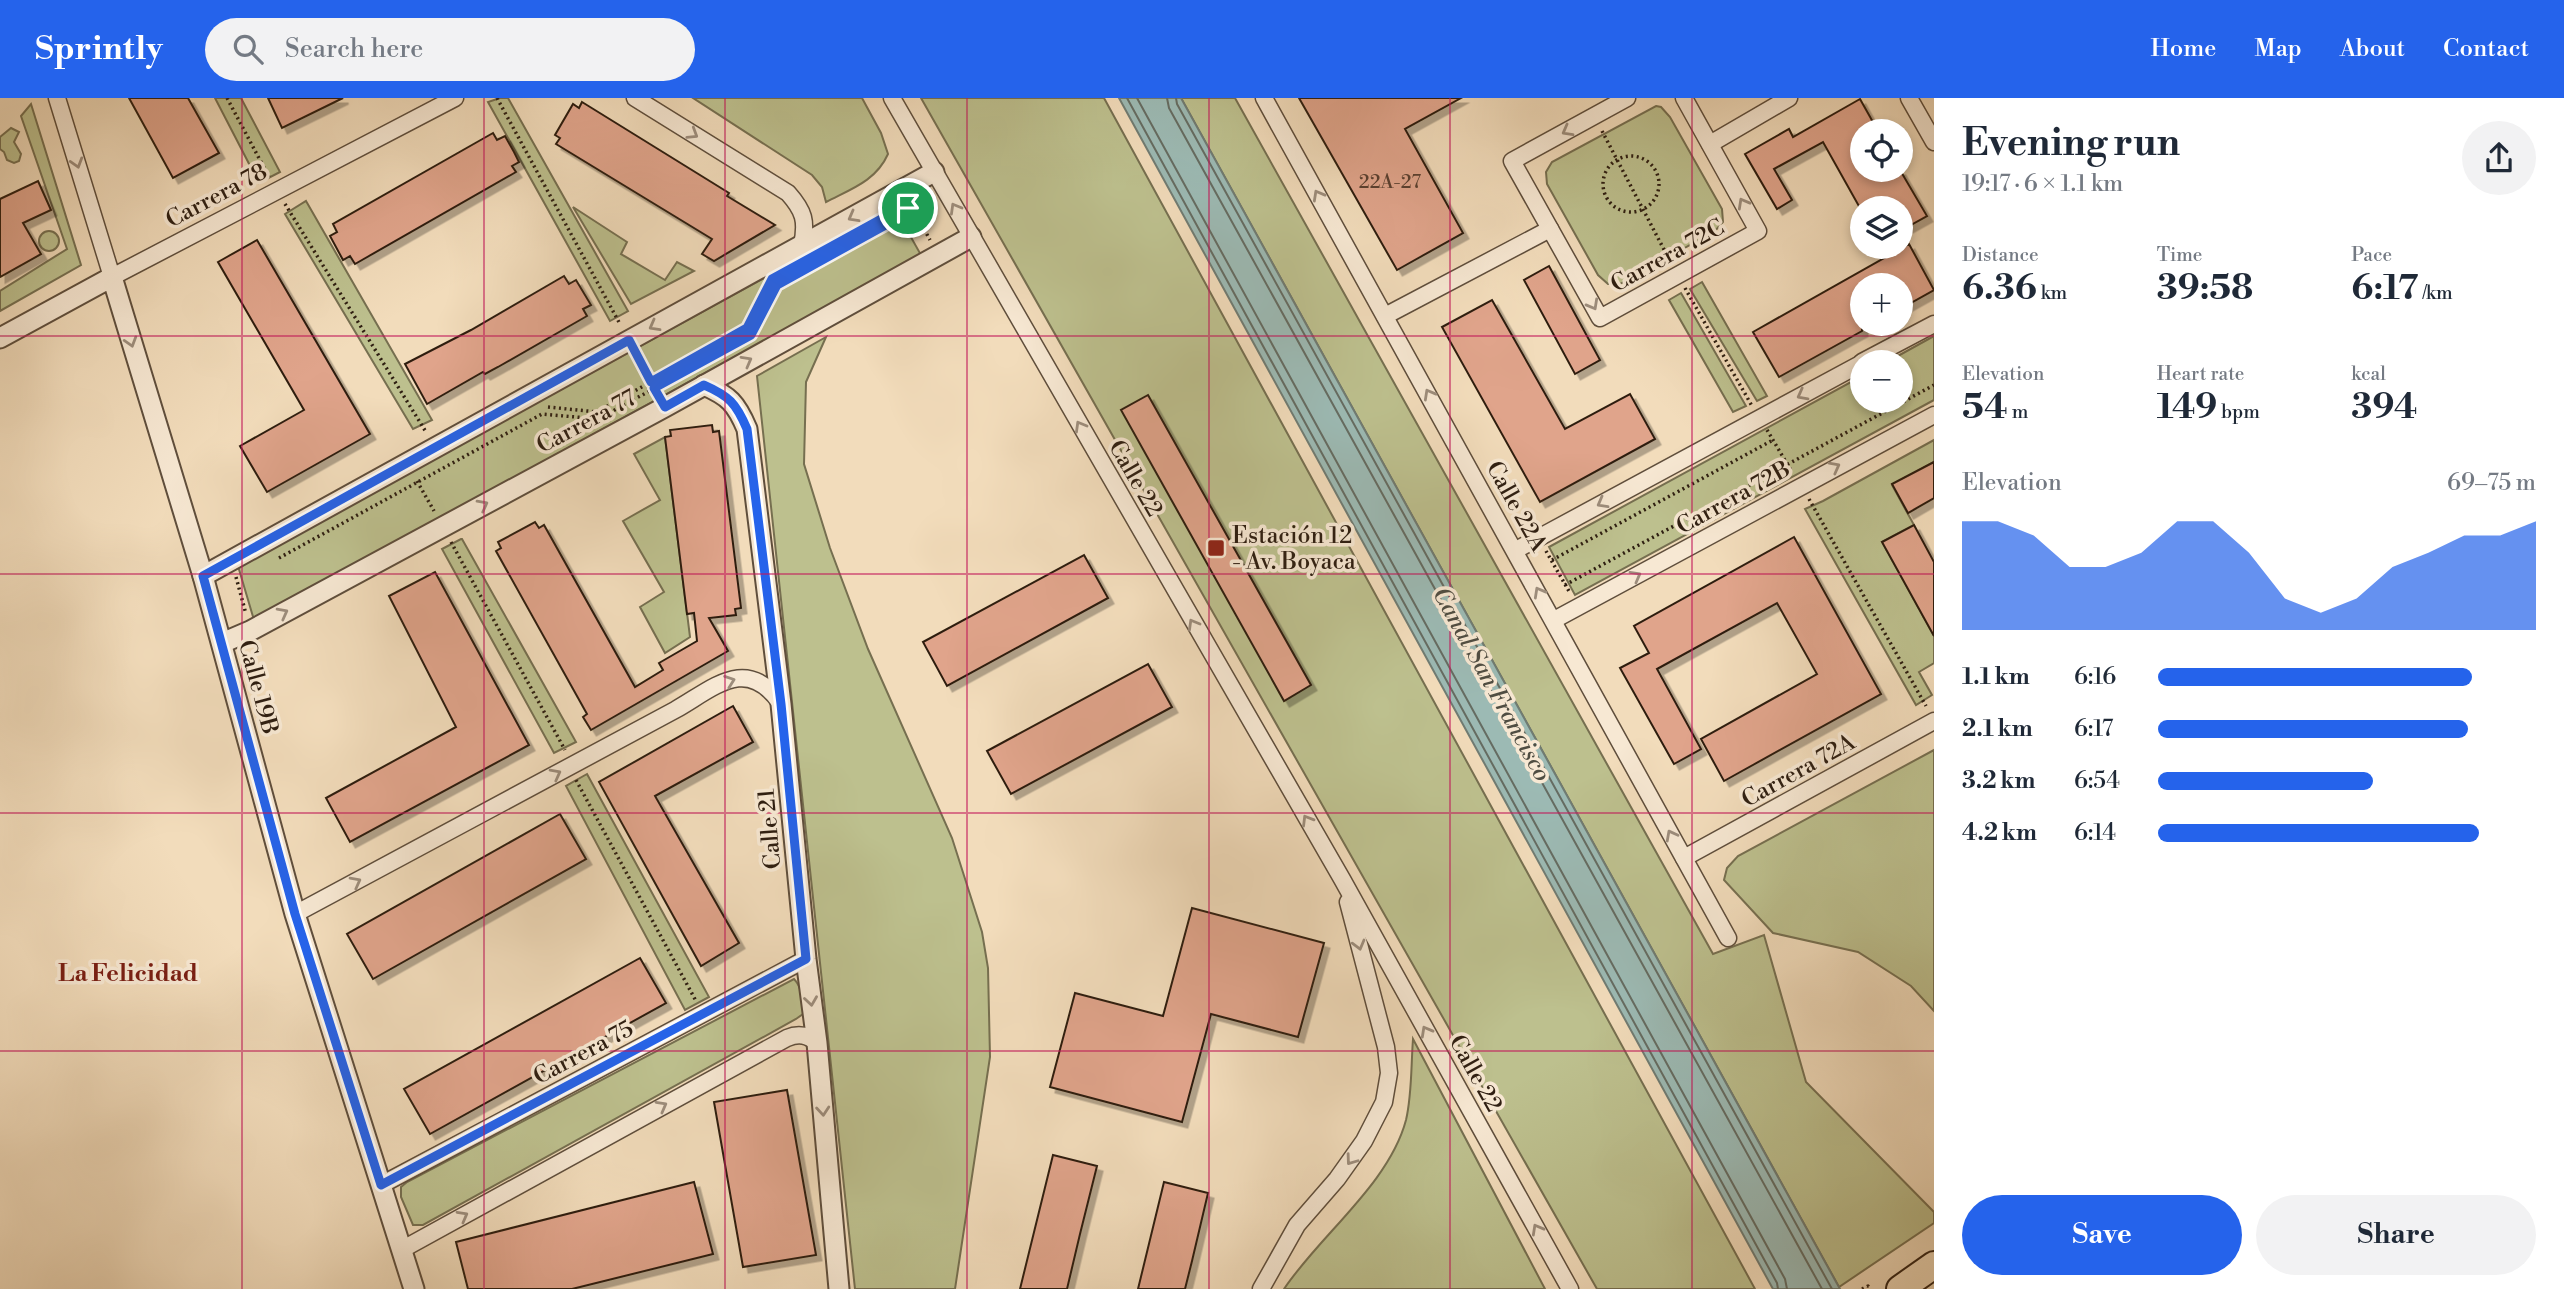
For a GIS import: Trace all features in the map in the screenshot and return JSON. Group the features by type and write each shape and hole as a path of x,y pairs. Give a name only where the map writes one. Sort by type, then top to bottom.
{"highway":[{"path":"1900,1289 1934,1265"}],"street":[{"name":"Calle 19B","path":"57,98 203,576 295,914 414,1289"},
{"name":"Carrera 78","path":"0,338 111,277 455,98"},
{"path":"635,98 789,192 800,206 804,218 802,245"},
{"name":"Calle 22","path":"892,98 1342,879 1570,1289"},
{"name":"Calle 22A","path":"1264,98 1728,938"},
{"name":"Carrera 72C","path":"1627,98 1512,161 1600,318 1758,230 1684,98"},
{"path":"1710,144 1789,98"},
{"path":"1909,98 1934,142"},
{"path":"203,576 934,172"},
{"path":"1385,316 1550,229"},
{"name":"Carrera 77","path":"222,643 250,631 665,407 971,237"},
{"path":"1885,350 1934,324"},
{"path":"1516,550 1850,369"},
{"name":"Calle 21","path":"704,385 734,402 747,429 781,704 817,1043 839,1289"},
{"name":"Carrera 72B","path":"1554,620 1934,415"},
{"path":"295,914 732,677 746,677 758,681 772,690 781,704"},
{"name":"Carrera 72A","path":"1684,858 1934,721"},
{"name":"Calle 22","path":"1261,1289 1297,1225 1337,1179 1384,1102 1389,1073 1386,1047 1342,879"},
{"name":"Carrera 75","path":"381,1185 806,959"},
{"path":"403,1249 787,1038 804,1035 817,1043"}],"path":[{"path":"227,98 277,191 426,432"},
{"path":"497,98 665,407"},
{"path":"1601,130 1669,260"},
{"path":"1630,156 1639,157 1654,168 1659,185 1657,194 1653,202 1643,209 1628,212 1618,210 1605,196 1603,178 1606,169 1617,160 1630,156"},
{"path":"904,208 912,208"},
{"path":"912,208 931,244"},
{"path":"739,342 751,335 777,285 912,208"},
{"path":"542,406 597,412 747,328 772,279"},
{"path":"1682,283 1795,476"},
{"path":"277,559 541,414 598,419 715,355"},
{"path":"1565,585 1934,385"},
{"path":"1552,560 1773,440"},
{"path":"407,462 566,752"},
{"path":"1812,506 1926,706"},
{"path":"1545,549 1572,596"},
{"path":"234,568 238,573 248,623"},
{"path":"574,775 699,1007"},
{"path":"1862,1289 1869,1287"}],"green space":[{"path":"215,98 241,98 280,172 259,183"},
{"path":"508,98 628,311 610,321 488,102"},
{"path":"693,98 862,98 881,133 888,154 870,178 826,202 822,187 812,175"},
{"path":"921,98 1104,98 1755,1289 1597,1289"},
{"path":"1181,98 1235,98 1713,954 1764,935 1806,1082 1934,1212 1934,1223 1839,1287"},
{"path":"31,104 81,265 0,311 0,291 67,249 21,116"},
{"path":"1656,106 1661,107 1670,117 1722,209 1723,222 1715,231 1620,284 1608,284 1598,275 1547,184 1546,172 1552,162"},
{"path":"11,128 19,132 14,142 21,154 19,161 14,163 7,160 0,149 0,137"},
{"path":"306,201 432,420 413,429 285,214"},
{"path":"573,207 627,242 621,254 665,280 677,262 694,271 631,304"},
{"path":"894,207 921,255 254,620 238,566"},
{"path":"45,231 53,231 59,241 53,251 45,251 39,245 39,237"},
{"path":"1702,282 1767,396 1757,401 1690,289"},
{"path":"1681,293 1746,406 1733,412 1669,300"},
{"path":"1934,336 1934,400 1913,411 1913,350 1909,350"},
{"path":"826,337 806,382 804,464 830,548 868,649 952,838 982,932 988,968 990,1057 955,1289 855,1289 757,376"},
{"path":"1850,383 1850,413 1910,413 1575,595 1549,547"},
{"path":"665,437 690,637 665,653 640,607 664,592 623,521 660,500 634,454"},
{"path":"1934,440 1934,462 1892,485 1914,525 1882,542 1934,636 1934,663 1919,672 1932,695 1916,705 1805,509"},
{"path":"462,539 576,742 554,753 442,549"},
{"path":"1934,750 1934,1011 1911,986 1858,952 1773,933 1724,880 1727,868 1738,856"},
{"path":"587,774 709,997 685,1010 566,786"},
{"path":"794,979 801,991 803,1005 803,1014 796,1019 423,1225 413,1225 401,1197 401,1187 407,1182"},
{"path":"1413,1039 1545,1289 1284,1289 1369,1187 1385,1166 1397,1143 1408,1110"}],"water":[{"name":"Canal San Francisco","path":"1119,98 1181,98 1840,1289 1773,1289"}],"building":[{"path":"129,98 188,98 219,153 173,178"},
{"path":"268,98 343,98 282,128"},
{"path":"1299,98 1461,98 1405,129 1463,233 1397,270"},
{"path":"1860,99 1871,119 1850,119 1850,182 1907,182 1927,216 1913,224 1913,196 1853,196 1823,142 1774,169 1792,200 1777,209 1745,154 1789,129 1793,137"},
{"path":"582,102 729,193 727,196 775,225 714,261 702,254 712,239 556,144 560,138 555,135 573,104 579,108"},
{"path":"493,133 497,140 505,136 519,162 512,166 516,172 355,264 350,256 343,260 330,236 337,232 333,224"},
{"path":"38,181 51,210 23,223 41,254 0,277 0,199"},
{"path":"257,240 370,434 267,492 240,446 304,410 218,262"},
{"path":"1913,251 1934,290 1913,302 1913,273 1858,273 1882,259 1913,259"},
{"path":"1549,266 1600,360 1575,374 1524,280"},
{"path":"564,276 569,284 576,280 591,305 583,309 587,316 427,404 405,364 471,330"},
{"path":"1850,277 1850,336 1853,336 1779,377 1753,332"},
{"path":"1492,300 1565,429 1630,394 1655,439 1540,502 1442,327"},
{"name":"Estación 12 - Av. Boyaca","path":"1148,395 1311,685 1284,701 1121,410"},
{"path":"712,425 713,432 719,431 741,608 735,609 736,615 709,618 728,651 591,730 583,717 587,714 496,551 501,548 498,542 535,522 539,528 544,525 635,687 663,670 659,663 697,641 694,613 687,614 665,437 671,436 670,430"},
{"path":"1934,462 1934,498 1908,513 1892,484"},
{"path":"1914,525 1934,562 1934,636 1882,542"},
{"path":"1794,537 1881,694 1724,781 1701,739 1817,674 1777,603 1657,669 1701,749 1674,764 1620,668 1649,653 1634,626"},
{"path":"1084,555 1108,598 947,686 923,642"},
{"path":"435,572 529,745 350,842 326,798 456,727 389,596"},
{"path":"1148,664 1172,707 1011,794 987,751"},
{"path":"733,706 753,742 655,796 739,943 701,966 599,782"},
{"path":"560,814 586,859 373,979 347,934"},
{"path":"1192,908 1324,943 1298,1037 1211,1014 1182,1122 1050,1087 1075,993 1163,1016"},
{"path":"640,958 666,1003 430,1134 404,1089"},
{"path":"787,1090 816,1255 743,1267 714,1102"},
{"path":"1053,1155 1097,1166 1067,1289 1020,1289"},
{"path":"694,1182 713,1254 572,1289 468,1289 456,1242"},
{"path":"1164,1182 1208,1193 1192,1261 1185,1289 1138,1289"}],"place":[{"name":"Estación 12 - Av. Boyaca","path":"1216,548"}],"district":[{"name":"La Felicidad","path":"128,973"}],"route":[{"path":"908,208 915,212 900,217 777,285 751,335 654,388 665,407 704,385 734,402 747,429 764,547 806,959 381,1185 295,914 203,576 629,340 651,382 747,328 772,279 896,211 908,208"}]}
